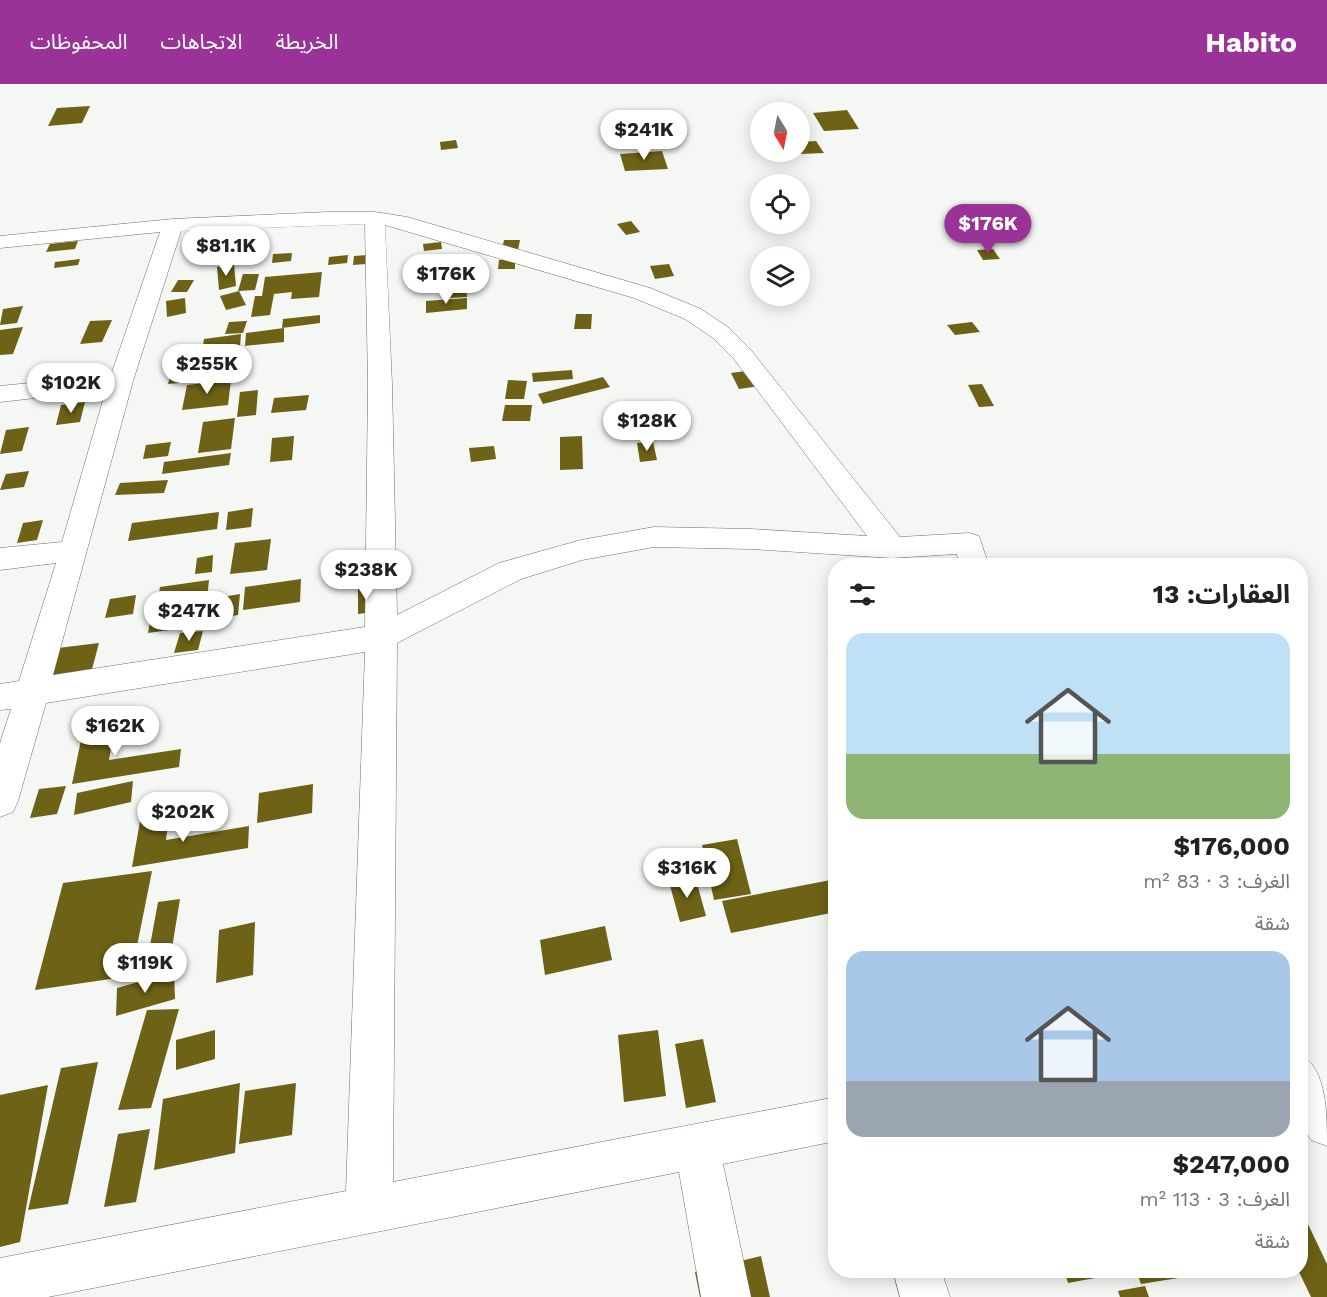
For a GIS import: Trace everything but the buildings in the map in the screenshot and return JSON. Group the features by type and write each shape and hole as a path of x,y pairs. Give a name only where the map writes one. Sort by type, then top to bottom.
{"street":[{"path":"369,1209 381,637 380,384 375,218"},
{"path":"0,242 173,225 375,218 400,222 555,265 642,293 693,314 721,333 742,354 892,548"},
{"path":"0,801 33,693 121,381 173,225"},
{"path":"0,394 121,381"},
{"path":"0,697 381,637 510,571 581,550 654,537 751,539 892,548 969,543 972,558"},
{"path":"0,559 74,550"},
{"path":"1308,1090 1327,1124"},
{"path":"0,1282 828,1120"},
{"path":"697,1145 726,1297"},
{"path":"919,1278 925,1297"}]}
